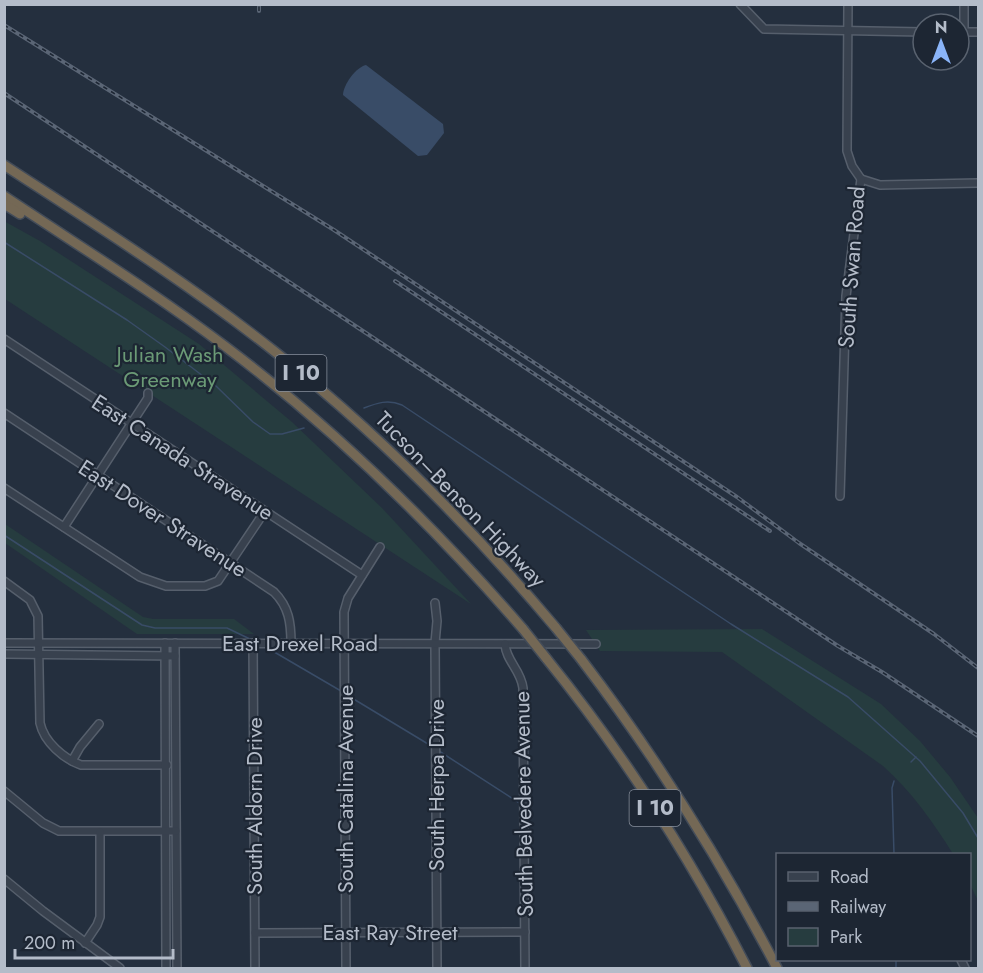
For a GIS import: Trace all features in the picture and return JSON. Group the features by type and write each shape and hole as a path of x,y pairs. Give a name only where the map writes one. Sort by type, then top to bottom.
{"highway":[{"name":"Tucson–Benson Highway","path":"4,165 206,300 309,379 387,448 445,504 503,566 556,628 645,747 681,800 723,870 777,969"},
{"name":"Tucson–Benson Highway","path":"4,196 163,302 256,370 337,438 432,529 523,629 607,738 656,810 711,899 747,969"},
{"path":"4,204 163,302"}],"street":[{"path":"740,4 764,29 911,32"},
{"name":"South Swan Road","path":"840,496 846,296 861,179 852,166 847,151 848,4"},
{"path":"861,179 880,184 978,183"},
{"name":"East Canada Stravenue","path":"4,339 362,575"},
{"path":"64,527 148,398 148,393"},
{"name":"East Dover Stravenue","path":"4,413 274,592 283,602 290,619 291,644"},
{"path":"4,488 145,580 161,586 212,585 222,577 265,511"},
{"name":"South Catalina Avenue","path":"346,969 344,607 380,547"},
{"path":"4,581 24,595 33,606 39,622 41,728 48,741 72,761 90,766 176,765"},
{"name":"South Herpa Drive","path":"435,603 437,621 435,644 437,969"},
{"name":"East Drexel Road","path":"4,643 596,644"},
{"name":"South Aldorn Drive","path":"253,643 255,969"},
{"path":"165,644 166,969"},
{"path":"175,644 177,969"},
{"name":"South Belvedere Avenue","path":"505,644 507,658 519,674 523,688 525,969"},
{"path":"4,654 175,656"},
{"path":"72,761 99,724"},
{"path":"4,791 50,828 66,832 176,831"},
{"path":"85,943 97,926 100,916 100,831"},
{"path":"4,879 120,969"},
{"name":"East Ray Street","path":"255,933 525,932"}],"green space":[{"name":"Julian Wash Greenway","path":"4,221 40,241 199,344 292,422 382,508 471,604 5,299"},
{"path":"5,524 143,617 234,619 254,634 137,634 5,543"},
{"path":"762,629 881,704 920,741 950,777 978,818 978,901 971,886 971,853 952,853 938,830 894,776 722,652 600,651 586,630"}],"water":[{"path":"366,65 443,124 444,133 427,155 418,156 343,95 345,86 351,77 358,69"}],"waterway":[{"path":"4,242 127,320 165,347 216,386 253,422 270,434 282,434 304,428"},
{"path":"364,408 387,402 402,405 731,624 848,697 920,761 963,813 978,838"},
{"path":"4,535 142,625 155,628 227,628 252,640"},
{"path":"264,646 341,691"},
{"path":"347,695 433,747"},
{"path":"439,751 521,804"},
{"path":"911,762 916,757"},
{"path":"894,781 892,788 894,853"},
{"path":"896,961 896,968"}],"railway":[{"path":"259,4 259,11"},
{"path":"4,25 334,230 737,497 799,543 934,634 978,668"},
{"path":"4,93 838,646 882,672 978,736"},
{"path":"395,281 770,531"}]}
